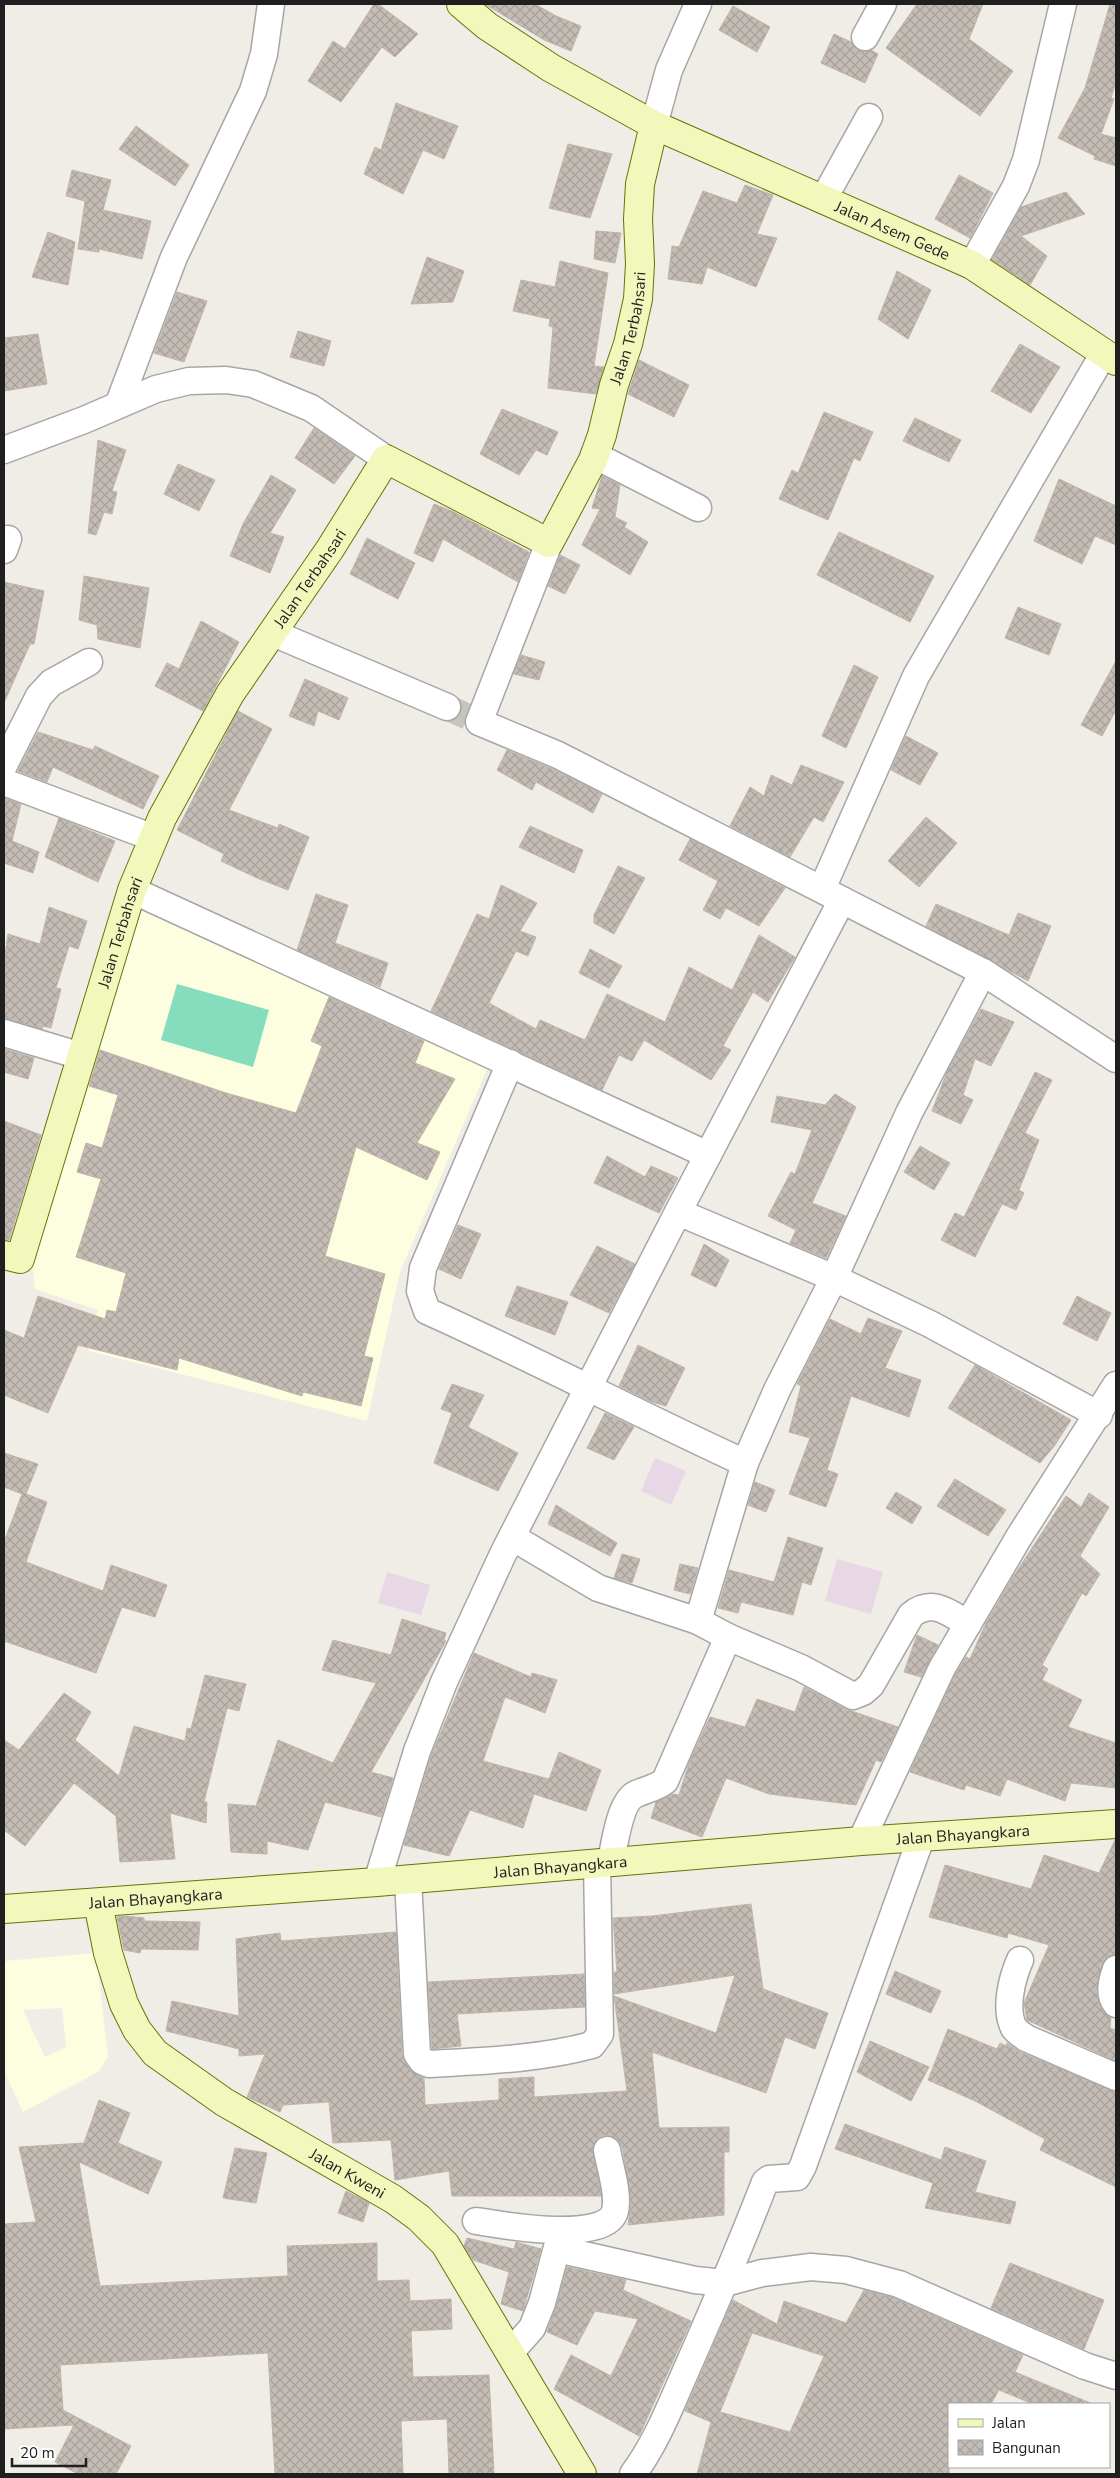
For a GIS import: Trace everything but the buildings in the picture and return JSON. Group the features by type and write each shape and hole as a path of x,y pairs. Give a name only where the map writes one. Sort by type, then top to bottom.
{"street":[{"path":"119,403 174,258 253,91 264,54 271,4"},
{"name":"Jalan Asem Gede","path":"461,4 487,26 551,68 654,125 972,265 1110,357"},
{"path":"654,125 669,70 698,4"},
{"path":"865,37 883,4"},
{"path":"972,265 1016,186 1026,160 1057,6"},
{"path":"823,200 870,117"},
{"name":"Jalan Terbahsari","path":"548,543 594,455 602,435 614,385 628,344 638,299 640,184 654,125"},
{"path":"377,1882 417,1752 444,1682 512,1537 708,1155 832,894 916,676 1110,357"},
{"path":"4,450 84,420 119,403 156,389 189,382 226,380 253,384 311,408 386,459 548,543 465,715"},
{"path":"594,455 698,508"},
{"name":"Jalan Terbahsari","path":"4,1255 20,1259 132,890 154,838 195,756 230,694 330,550 386,459"},
{"path":"273,633 558,755 983,972 1116,1059"},
{"path":"4,765 39,696 51,683 89,662"},
{"path":"4,782 154,838"},
{"path":"132,890 708,1155"},
{"path":"698,1621 745,1463 777,1390 834,1278 909,1113 983,972"},
{"path":"4,1033 81,1056"},
{"path":"510,1063 423,1268 420,1281 422,1302 427,1311 509,1348 587,1389 745,1463"},
{"path":"678,1212 834,1278 930,1324 1098,1415"},
{"path":"861,1841 942,1668 1019,1537 1116,1385"},
{"path":"512,1537 598,1588 698,1621 728,1637 800,1668 853,1696 863,1692 871,1685 910,1615 920,1607 941,1608 968,1624"},
{"path":"408,1879 417,2054 422,2061 429,2064 486,2061 566,2052 592,2045 600,2034 604,1863 623,1810 629,1799 636,1794 652,1790 665,1782 728,1637"},
{"name":"Jalan Bhayangkara","path":"4,1909 377,1882 861,1841 1116,1824"},
{"path":"633,2474 642,2462 665,2419 725,2283 765,2182 769,2179 797,2177 803,2166 921,1838"},
{"name":"Jalan Kweni","path":"98,1903 108,1954 124,2004 137,2030 154,2053 224,2102 393,2198 419,2218 445,2244 582,2474"},
{"path":"1020,1960 1014,1973 1010,2000 1011,2018 1015,2029 1026,2038 1116,2077"},
{"path":"1116,1969 1111,1986 1112,1999 1116,2004"},
{"path":"559,2239 590,2227 605,2224 610,2220 615,2211 616,2198 607,2150"},
{"path":"476,2221 529,2229 695,2280 725,2283 762,2273 812,2267 846,2270 873,2276 899,2284 1086,2366 1116,2376"},
{"path":"510,2353 532,2328 542,2303 559,2239"}],"shaded area":[{"path":"134,897 491,1060 400,1272 367,1421 89,1351 98,1310 35,1289 29,1234"},
{"path":"655,1458 686,1471 671,1505 641,1491"},
{"path":"837,1559 883,1572 871,1614 825,1601"},
{"path":"387,1572 430,1585 421,1615 378,1603"},
{"path":"96,1953 108,2057 98,2072 23,2112 4,2071 4,1961","holes":["62,2008 66,2047 45,2057 23,2010"]}],"green space":[{"path":"177,984 269,1010 253,1067 161,1040"}],"tunnel":[{"path":"447,707 468,717"}]}
